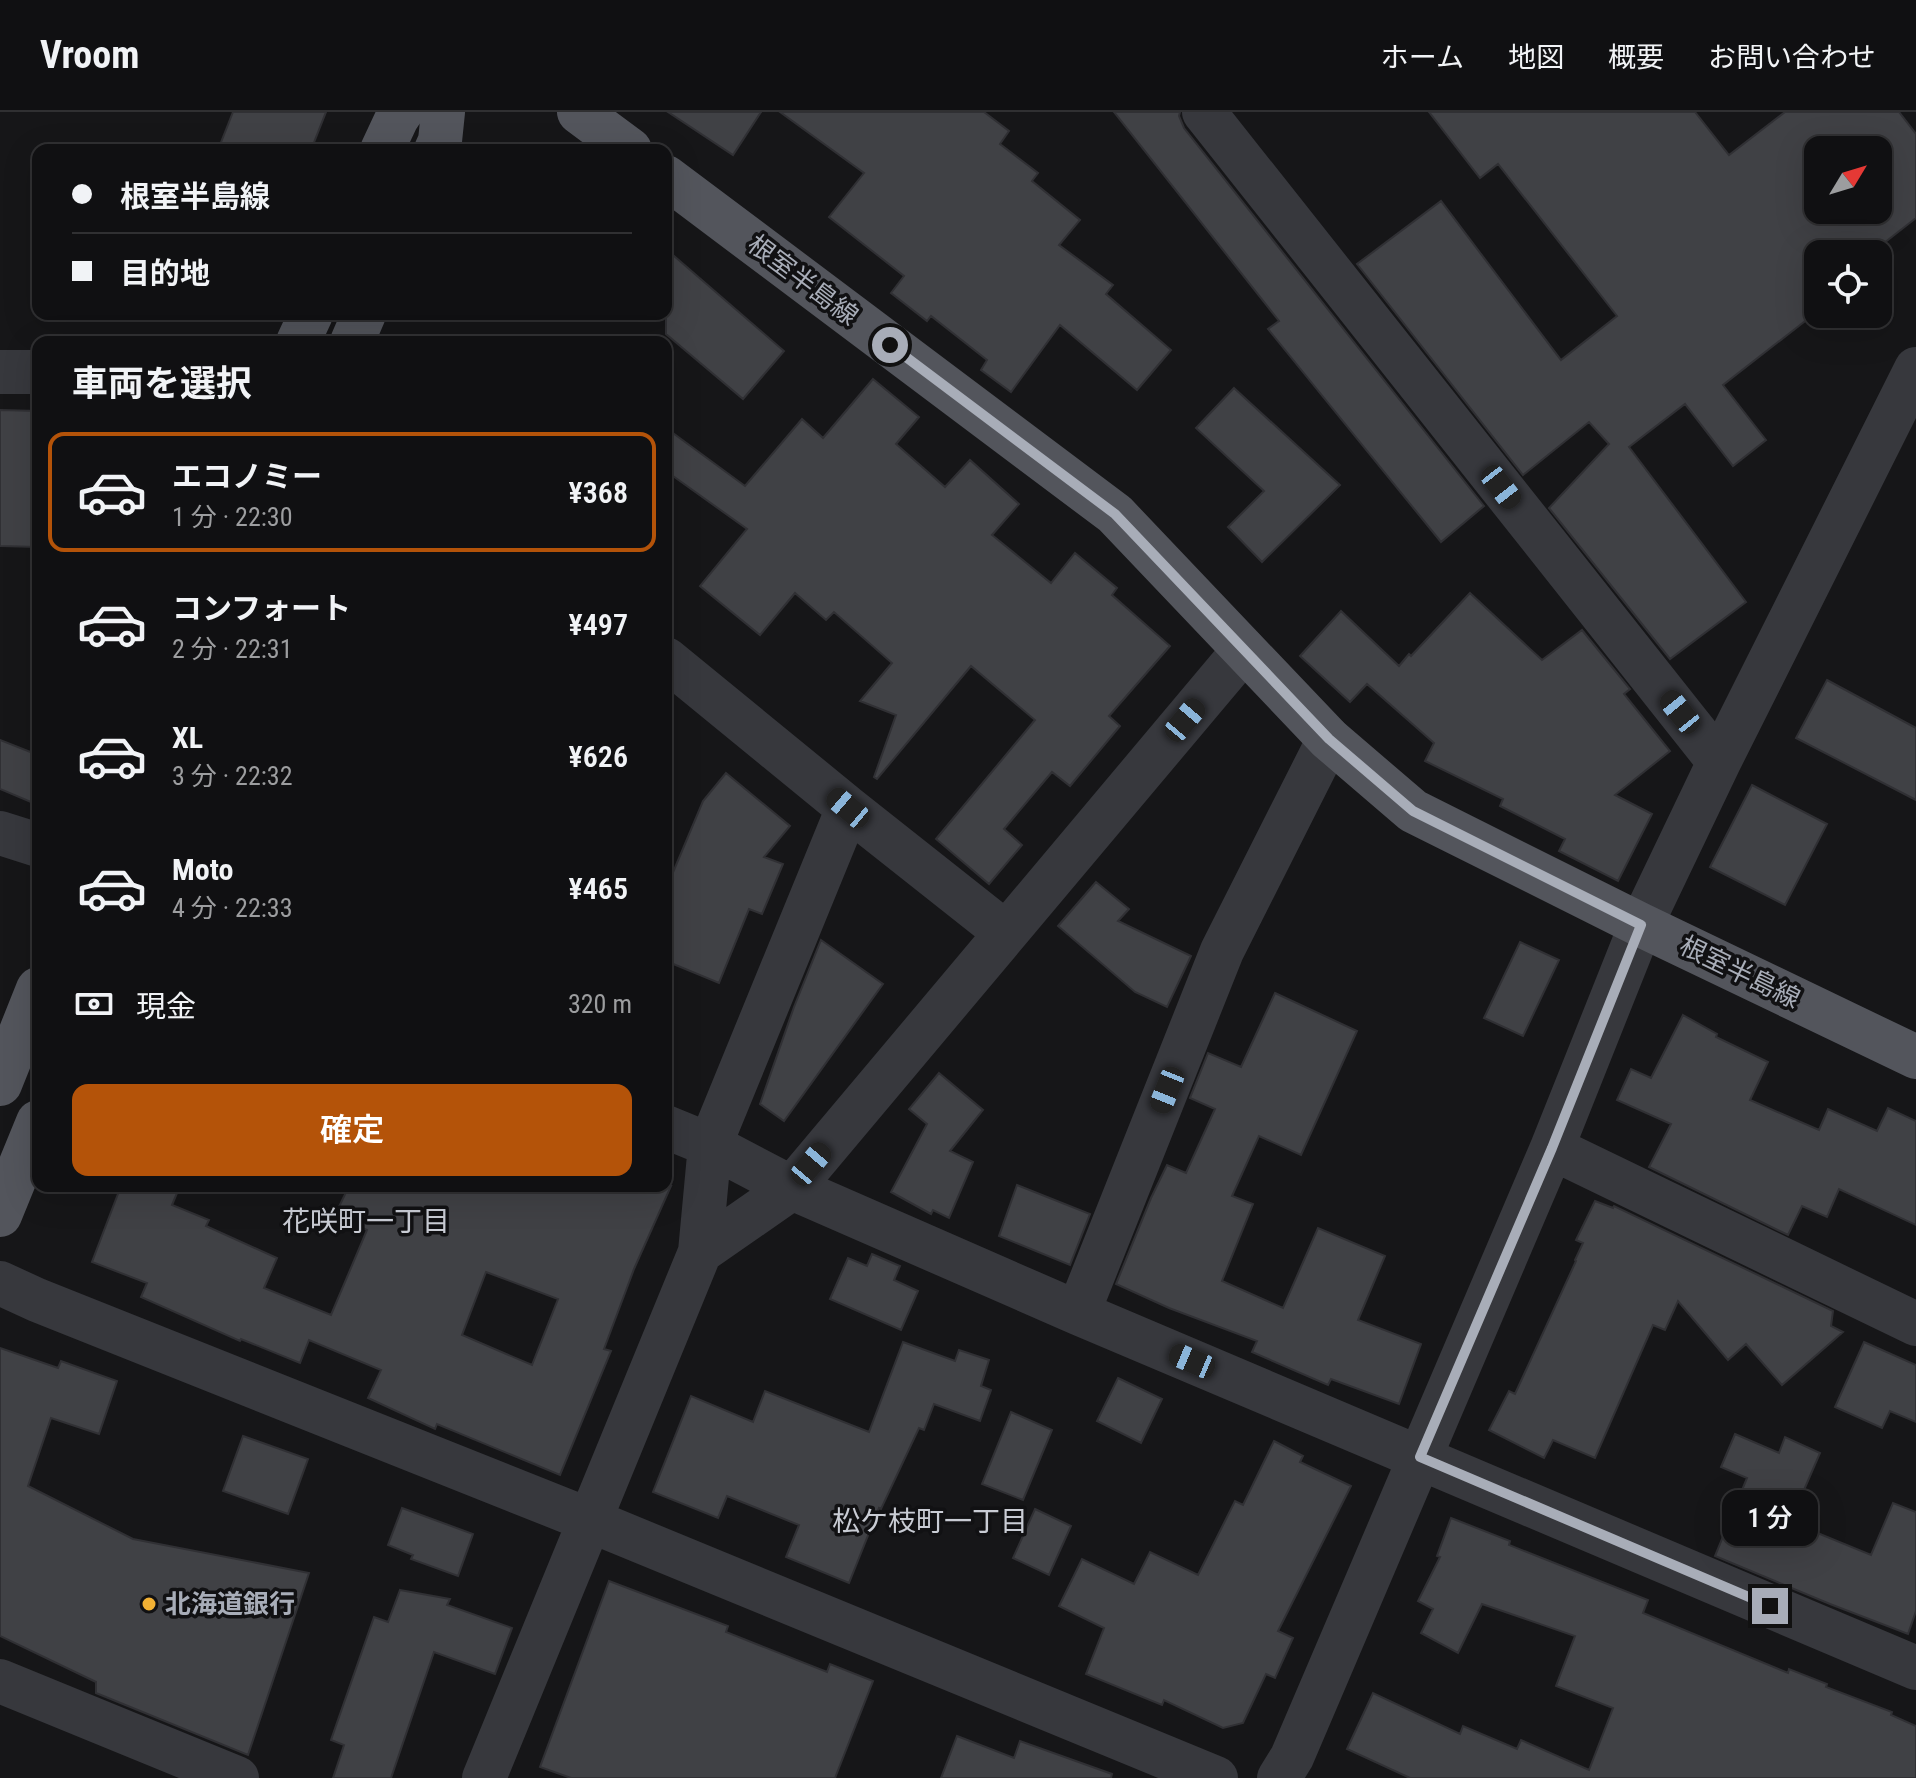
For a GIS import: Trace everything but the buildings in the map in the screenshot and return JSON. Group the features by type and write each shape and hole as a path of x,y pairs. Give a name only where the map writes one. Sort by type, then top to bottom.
{"main road":[{"path":"385,144 401,112"},
{"path":"439,144 443,112"},
{"path":"579,112 622,144"},
{"name":"根室半島線","path":"672,182 1115,514 1329,739 1413,811 1916,1057"},
{"path":"0,1084 32,1004"},
{"path":"0,1215 32,1137"}],"street":[{"path":"1204,112 1719,762"},
{"path":"1279,1778 1292,1757 1552,1148 1641,925 1916,369"},
{"path":"0,372 32,372"},
{"path":"700,1252 792,1188 1244,650"},
{"path":"672,664 1006,933"},
{"path":"1078,1313 1222,951 1329,739"},
{"path":"484,1778 700,1252 710,1145 848,808"},
{"path":"0,833 32,843"},
{"path":"672,1129 710,1145 792,1188 1078,1313 1916,1668"},
{"path":"1552,1148 1916,1324"},
{"path":"0,1283 589,1520 1216,1778"},
{"path":"0,1681 237,1778"}],"place":[{"name":"北海道銀行","path":"149,1604"}],"district":[{"name":"花咲町一丁目","path":"366,1221"},
{"name":"松ケ枝町一丁目","path":"930,1521"}],"route":[{"path":"890,345 1115,514 1329,739 1413,811 1641,925 1552,1148 1420,1457 1770,1606"}]}
